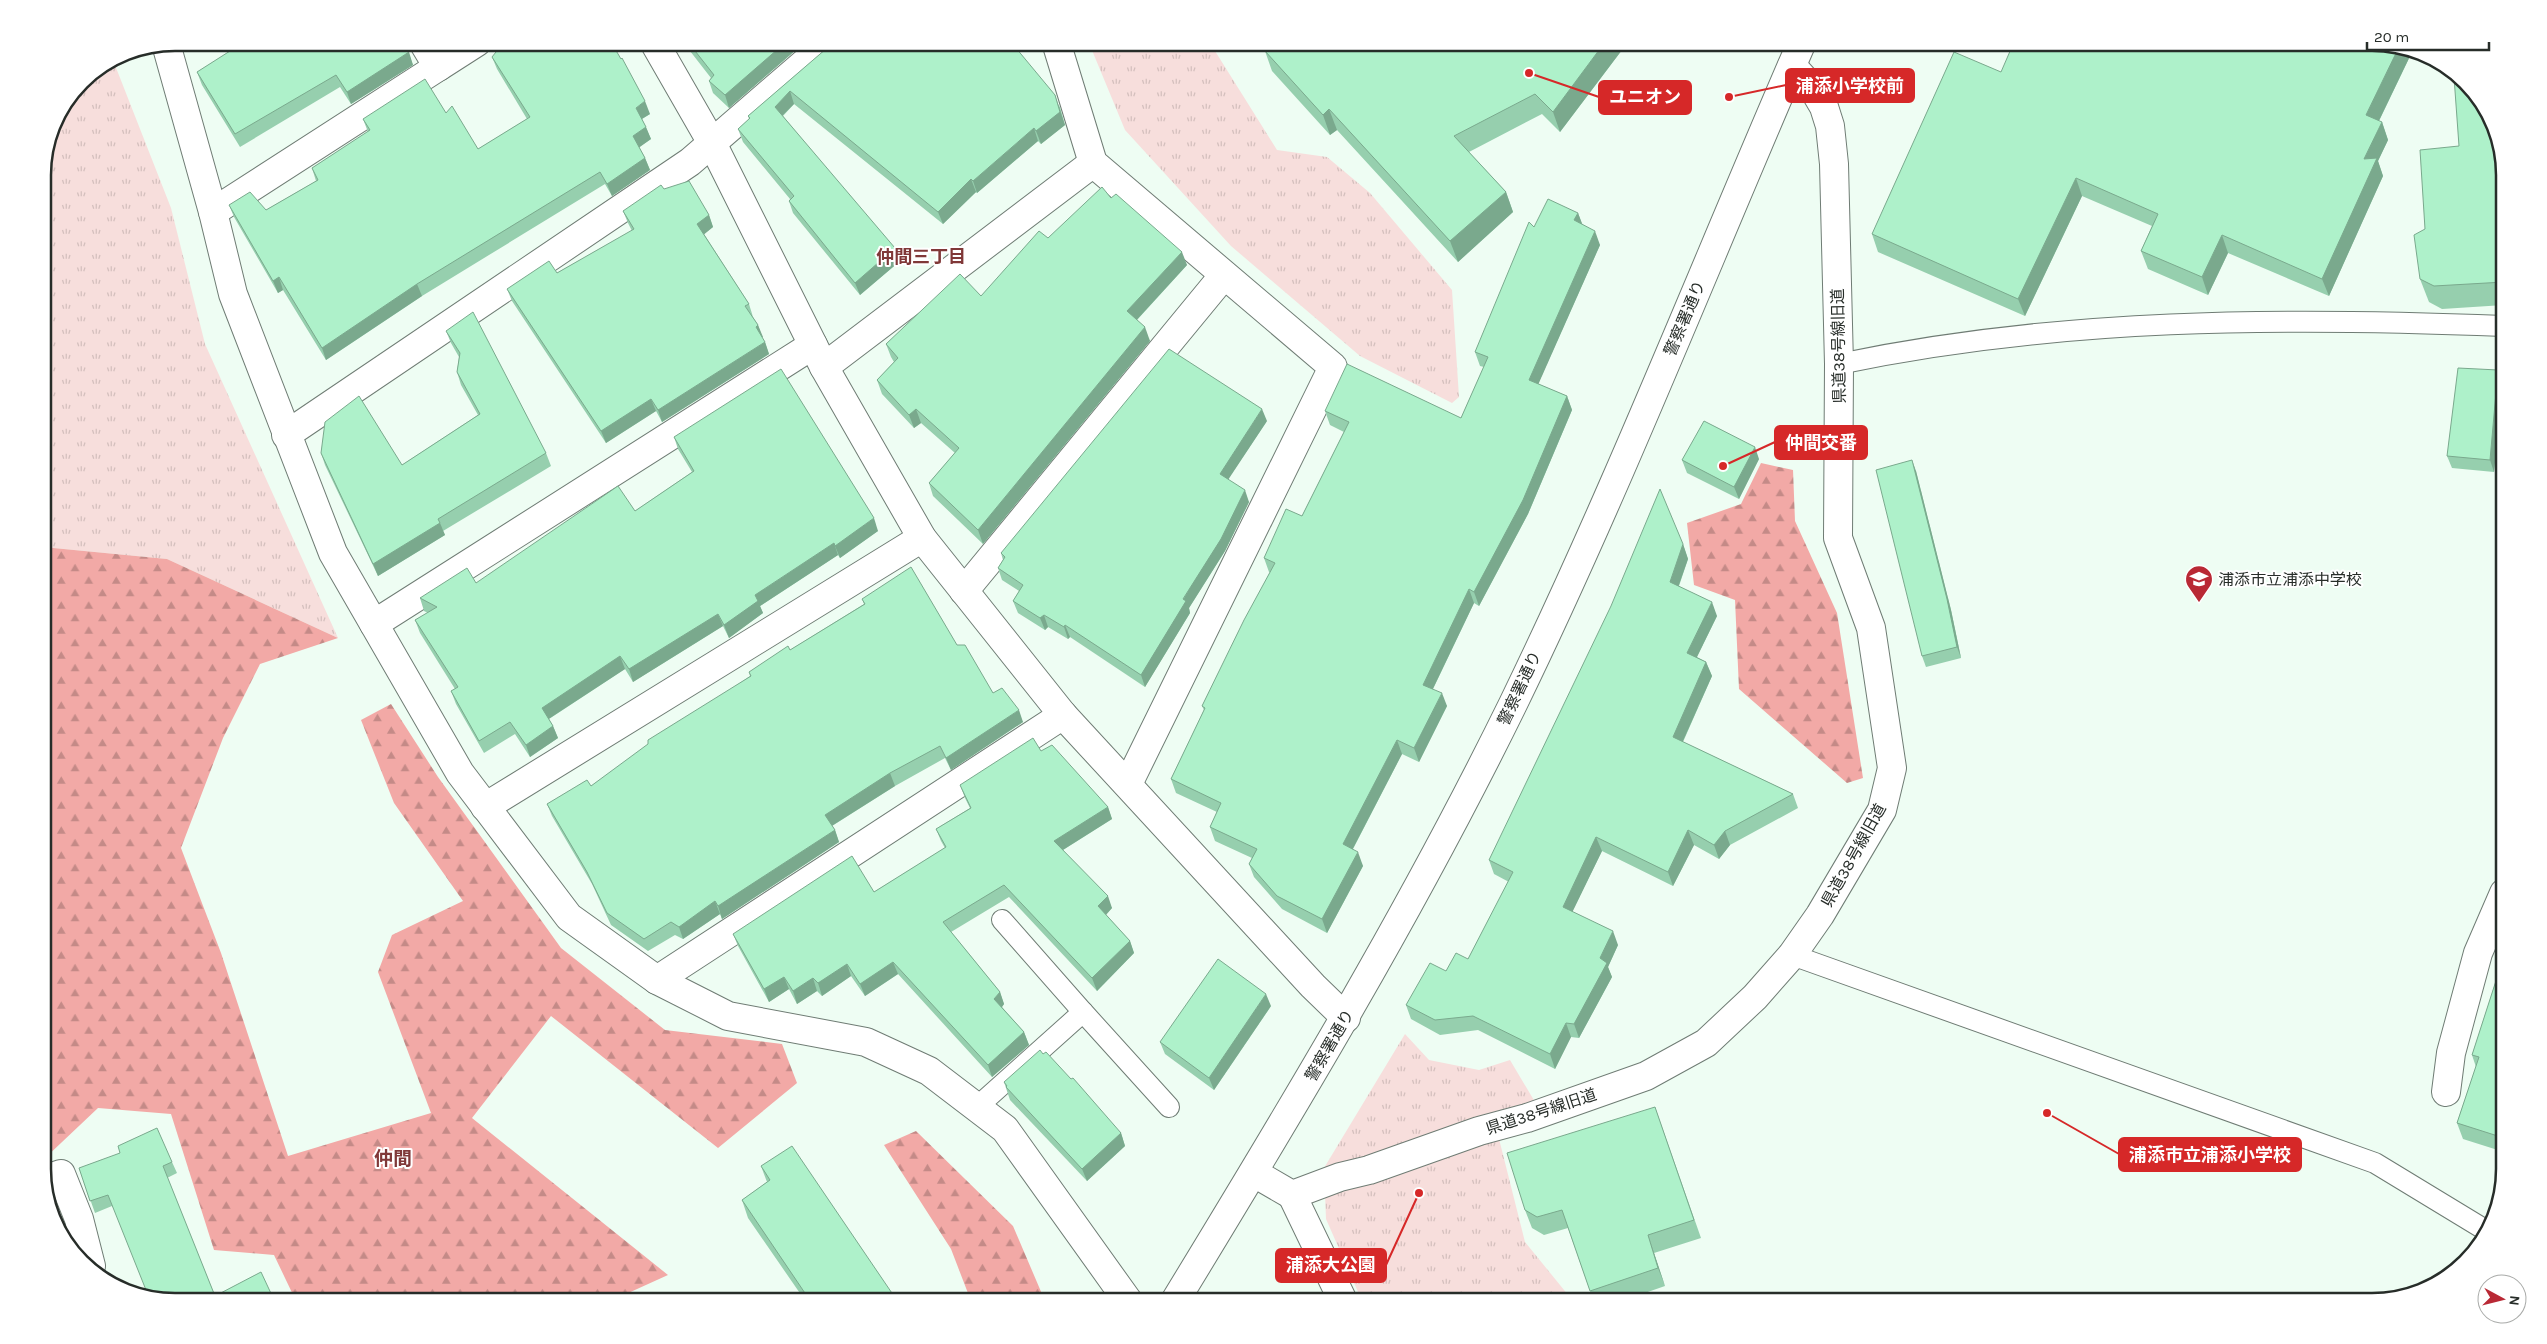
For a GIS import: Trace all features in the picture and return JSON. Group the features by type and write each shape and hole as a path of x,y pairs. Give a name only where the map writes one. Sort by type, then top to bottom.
{"street":[{"path":"168,51 213,212 233,294 333,553 460,773 570,917 657,980 728,1016 866,1042 929,1070 1005,1129 1122,1293"},
{"path":"428,51 438,67"},
{"path":"213,212 463,51"},
{"path":"659,51 712,143 819,356 922,538 1063,715 1313,986 1346,1018"},
{"path":"286,435 690,162 819,51"},
{"path":"1059,51 1093,163 1333,367 1128,784"},
{"name":"県道38号線旧道","path":"1292,1195 1340,1177 1370,1170 1479,1131 1527,1118 1646,1076 1706,1043 1755,997 1792,954 1820,916 1882,810 1892,768 1870,628 1838,538 1839,364 1834,164 1830,126 1824,107 1797,54"},
{"name":"警察署通り","path":"1181,1293 1346,1018 1458,814 1514,702 1607,496 1797,54"},
{"path":"374,624 819,356 1093,163"},
{"path":"964,591 1224,275"},
{"path":"485,806 922,538"},
{"path":"657,980 1063,715"},
{"path":"2446,1092 2451,1053 2478,953 2496,913"},
{"path":"1254,1173 1292,1195 1339,1293"},
{"path":"52,1177 61,1174 79,1219 90,1258"}],"lane":[{"path":"1839,364 1976,341 2099,327 2218,322 2363,320 2495,326"},
{"path":"1002,920 1169,1107"},
{"path":"1792,954 2375,1163 2481,1228"},
{"path":"977,1107 1083,1012"}],"green space":[{"path":"1092,51 1215,51 1277,150 1327,157 1370,193 1452,290 1459,397 1452,403 1360,356 1231,246 1125,130"},
{"path":"116,67 171,208 205,344 338,638 167,559 52,548 52,159 55,143 68,113 94,82"},
{"path":"1761,463 1793,470 1795,521 1837,613 1863,778 1847,783 1739,689 1735,600 1694,585 1687,523 1741,504"},
{"path":"52,548 167,559 338,638 260,664 223,738 181,848 221,953 288,1156 431,1113 378,972 392,935 463,901 394,803 361,720 391,704 438,777 561,948 665,1030 782,1044 797,1083 718,1148 551,1016 472,1118 668,1275 628,1293 292,1293 274,1255 214,1250 171,1114 98,1108 52,1151"},
{"path":"1405,1034 1429,1060 1479,1070 1510,1060 1535,1102 1493,1115 1525,1242 1566,1293 1358,1293 1326,1219 1324,1168"},
{"path":"916,1131 1013,1226 1042,1293 968,1293 951,1249 884,1145"}],"building":[{"path":"230,51 409,52 347,92 336,75 235,134 197,72"},
{"path":"497,51 616,51 645,101 636,108 646,127 633,136 645,158 607,184 600,172 417,284 322,348 279,277 273,281 229,205 250,192 266,210 318,180 312,168 370,130 363,119 425,79 446,113 452,106 478,149 530,117 492,57"},
{"path":"695,51 776,51 725,95 709,81 714,75"},
{"path":"824,51 1018,51 1055,95 1060,112 1036,131 1034,128 973,181 971,179 938,212 790,91 775,107 895,248 855,283 789,201 794,196 738,129 750,118 748,116"},
{"path":"1265,51 1598,51 1553,112 1535,94 1454,136 1506,192 1450,241 1329,109 1323,115"},
{"path":"2010,51 2372,51 2396,54 2366,115 2382,122 2364,159 2377,158 2322,279 2222,235 2202,277 2141,251 2158,214 2076,178 2018,299 1872,234 1954,52 2001,72"},
{"path":"2454,83 2475,106 2483,120 2493,151 2495,167 2495,283 2434,286 2420,279 2414,235 2425,229 2420,150 2459,146"},
{"path":"689,181 709,215 697,224 749,304 745,306 758,325 756,327 765,342 658,410 651,399 601,431 507,289 549,261 557,273 634,229 623,211 661,185 664,189"},
{"path":"1102,187 1111,198 1116,194 1182,252 1127,311 1145,327 978,530 929,483 959,448 916,409 909,415 877,380 898,358 886,344 960,274 981,296 1039,231 1048,238"},
{"path":"1548,199 1578,213 1574,220 1595,231 1529,380 1567,396 1523,500 1474,592 1469,589 1423,685 1442,693 1414,748 1397,740 1343,844 1358,852 1322,919 1277,896 1249,864 1257,849 1210,827 1221,803 1171,779 1205,708 1202,706 1244,620 1275,563 1264,558 1286,509 1302,516 1349,422 1325,411 1347,364 1461,418 1488,357 1475,352 1529,222 1534,227"},
{"path":"473,312 546,453 438,519 440,523 373,564 321,453 325,422 359,396 402,465 480,414 457,372 460,353 446,331"},
{"path":"1169,349 1262,409 1220,474 1245,490 1221,539 1183,599 1186,601 1141,675 1065,625 1064,627 1044,615 1040,618 1013,601 1023,585 998,568 1005,557 1001,553"},
{"path":"2458,368 2495,370 2495,401 2490,460 2447,456"},
{"path":"781,369 874,518 835,546 834,543 755,595 758,601 724,625 718,614 629,669 620,656 542,708 553,726 526,745 510,722 479,741 451,691 458,687 415,620 437,607 420,598 467,568 476,583 618,486 635,511 694,471 674,437"},
{"path":"1704,421 1755,447 1734,487 1682,460"},
{"path":"1912,460 1947,599 1957,647 1922,656 1876,470"},
{"path":"1660,489 1683,544 1670,582 1712,602 1687,653 1706,662 1673,737 1793,794 1725,831 1714,845 1688,830 1668,872 1596,837 1563,907 1613,931 1600,958 1607,963 1574,1024 1566,1023 1550,1054 1473,1016 1435,1020 1406,1005 1430,963 1446,971 1456,953 1468,959 1513,872 1489,860 1611,606"},
{"path":"911,567 957,645 965,645 993,693 1002,688 1019,710 946,758 940,746 890,773 825,815 835,830 718,906 715,901 679,927 671,922 644,939 607,913 587,872 547,804 587,780 591,786 648,744 648,740 751,676 749,672 788,646 790,650 865,604 862,599"},
{"path":"1033,738 1041,751 1052,745 1108,807 1054,841 1108,896 1098,906 1130,941 1092,978 1004,885 943,922 1000,992 994,999 1024,1032 988,1065 893,962 860,984 847,964 818,983 813,978 793,991 784,977 764,989 733,934 852,856 874,892 946,847 936,829 971,808 960,785"},
{"path":"1218,959 1266,994 1209,1078 1160,1042"},
{"path":"2496,981 2496,1135 2457,1123 2479,1057 2472,1055"},
{"path":"1040,1050 1043,1054 1046,1052 1071,1079 1073,1078 1121,1133 1082,1169 1006,1087 1004,1082"},
{"path":"1655,1107 1694,1220 1648,1235 1658,1268 1590,1291 1562,1210 1537,1217 1525,1210 1507,1153"},
{"path":"157,1128 172,1162 163,1166 214,1293 175,1293 146,1290 108,1195 90,1201 79,1168 120,1153 118,1146"},
{"path":"792,1146 892,1293 805,1293 742,1200 770,1180 761,1166"},
{"path":"261,1272 271,1293 221,1293"}],"place":[{"name":"ユニオン","path":"1529,73"},
{"name":"浦添小学校前","path":"1729,97"},
{"name":"仲間交番","path":"1723,466"},
{"name":"浦添市立浦添中学校","path":"2199,603"},
{"name":"浦添市立浦添小学校","path":"2047,1113"},
{"name":"浦添大公園","path":"1419,1193"}],"district":[{"name":"仲間三丁目","path":"921,257"},
{"name":"仲間","path":"393,1158"}]}
